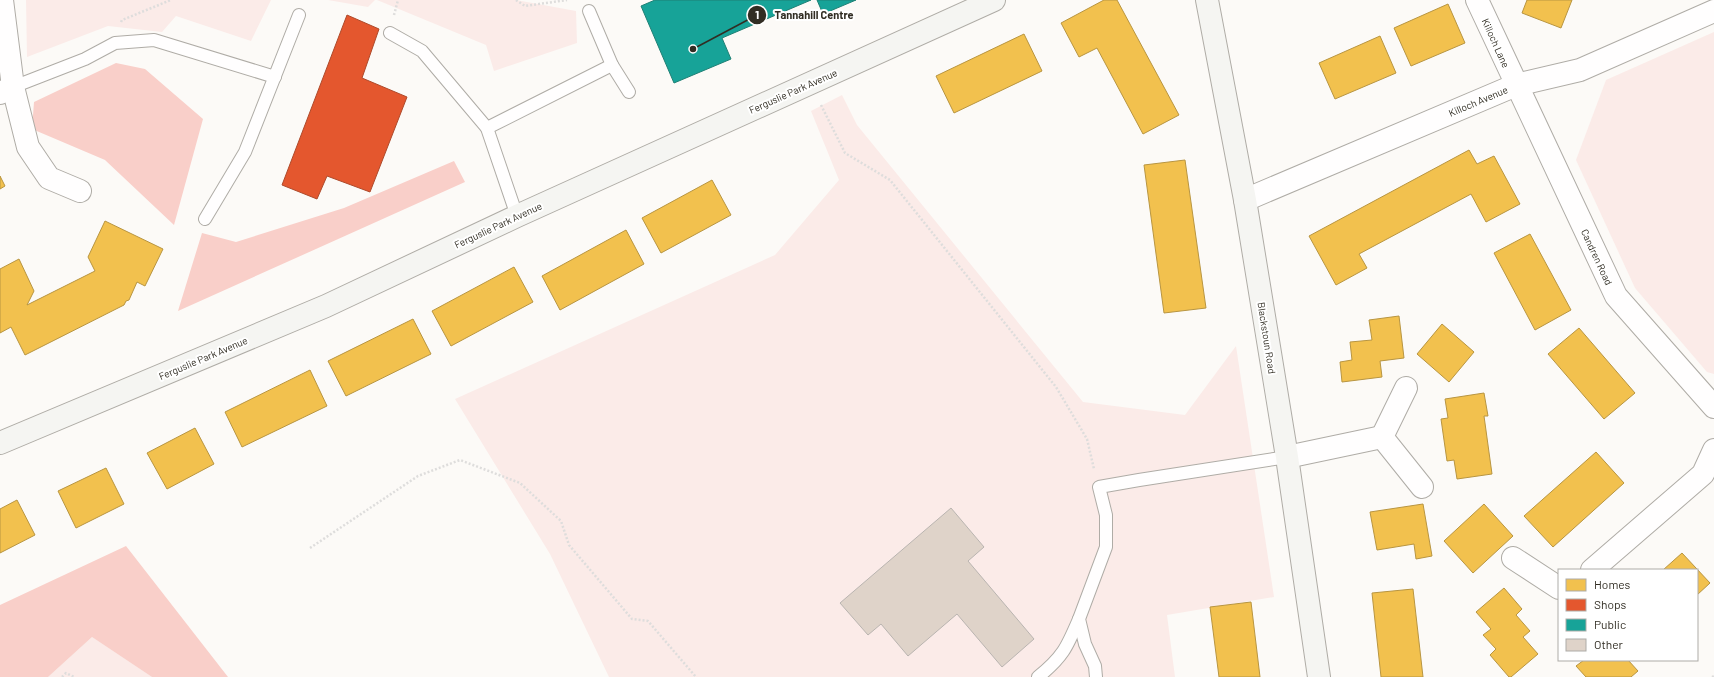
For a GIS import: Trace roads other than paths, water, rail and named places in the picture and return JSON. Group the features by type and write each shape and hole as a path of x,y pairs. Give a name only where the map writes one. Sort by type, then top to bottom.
{"street":[{"path":"2,0 7,90 28,147 49,178 80,191"},
{"name":"Ferguslie Park Avenue","path":"0,443 326,306 517,216 994,0"},
{"name":"Blackstoun Road","path":"1207,0 1245,200 1287,457 1319,677"},
{"name":"Killoch Lane","path":"1477,0 1516,85"},
{"name":"Killoch Avenue","path":"1245,200 1516,85 1580,70 1714,11"},
{"name":"Candren Road","path":"1516,85 1616,296 1714,407"},
{"path":"1382,437 1406,388"},
{"path":"1287,457 1382,437"},
{"path":"1382,437 1422,487"},
{"path":"1593,569 1703,474 1714,450"},
{"path":"1513,558 1558,587"}],"lane":[{"path":"589,11 612,65 629,92"},
{"path":"205,219 245,152 299,15"},
{"path":"390,33 422,51 487,128 517,216"},
{"path":"7,90 85,58 115,43 154,40 275,77"},
{"path":"487,128 612,65"},
{"path":"1038,677 1054,664 1067,647 1106,547 1106,515 1099,487 1287,457"},
{"path":"1078,619 1085,644 1095,666 1096,677"}],"place":[{"name":"Tannahill Centre","path":"693,49"}]}
